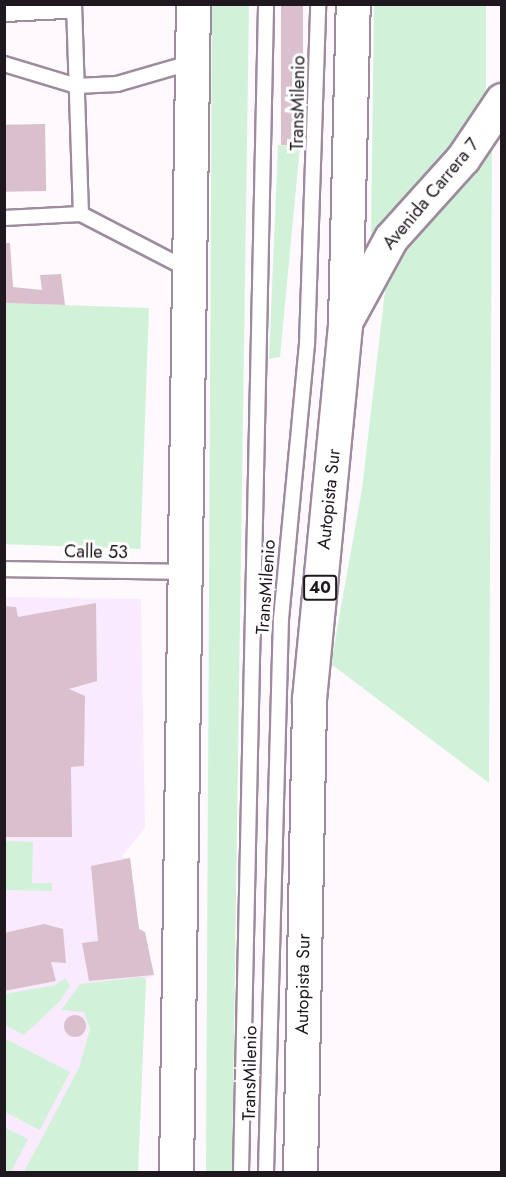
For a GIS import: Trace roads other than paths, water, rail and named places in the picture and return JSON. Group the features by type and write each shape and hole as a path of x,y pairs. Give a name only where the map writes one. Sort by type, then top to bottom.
{"main road":[{"path":"176,1173 187,572 193,4"},
{"name":"Autopista Sur","path":"300,1173 309,699 345,322 353,4"},
{"name":"Avenida Carrera 7","path":"345,322 391,238 463,158 501,100"}],"street":[{"path":"4,8 64,4"}],"lane":[{"path":"74,4 81,214"},
{"name":"TransMilenio","path":"241,1173 266,4"},
{"name":"TransMilenio","path":"266,1173 279,654 307,344 318,4"},
{"path":"4,64 76,86 117,84 193,62"},
{"path":"4,218 81,214 191,271"},
{"name":"Calle 53","path":"4,569 187,572"}]}
